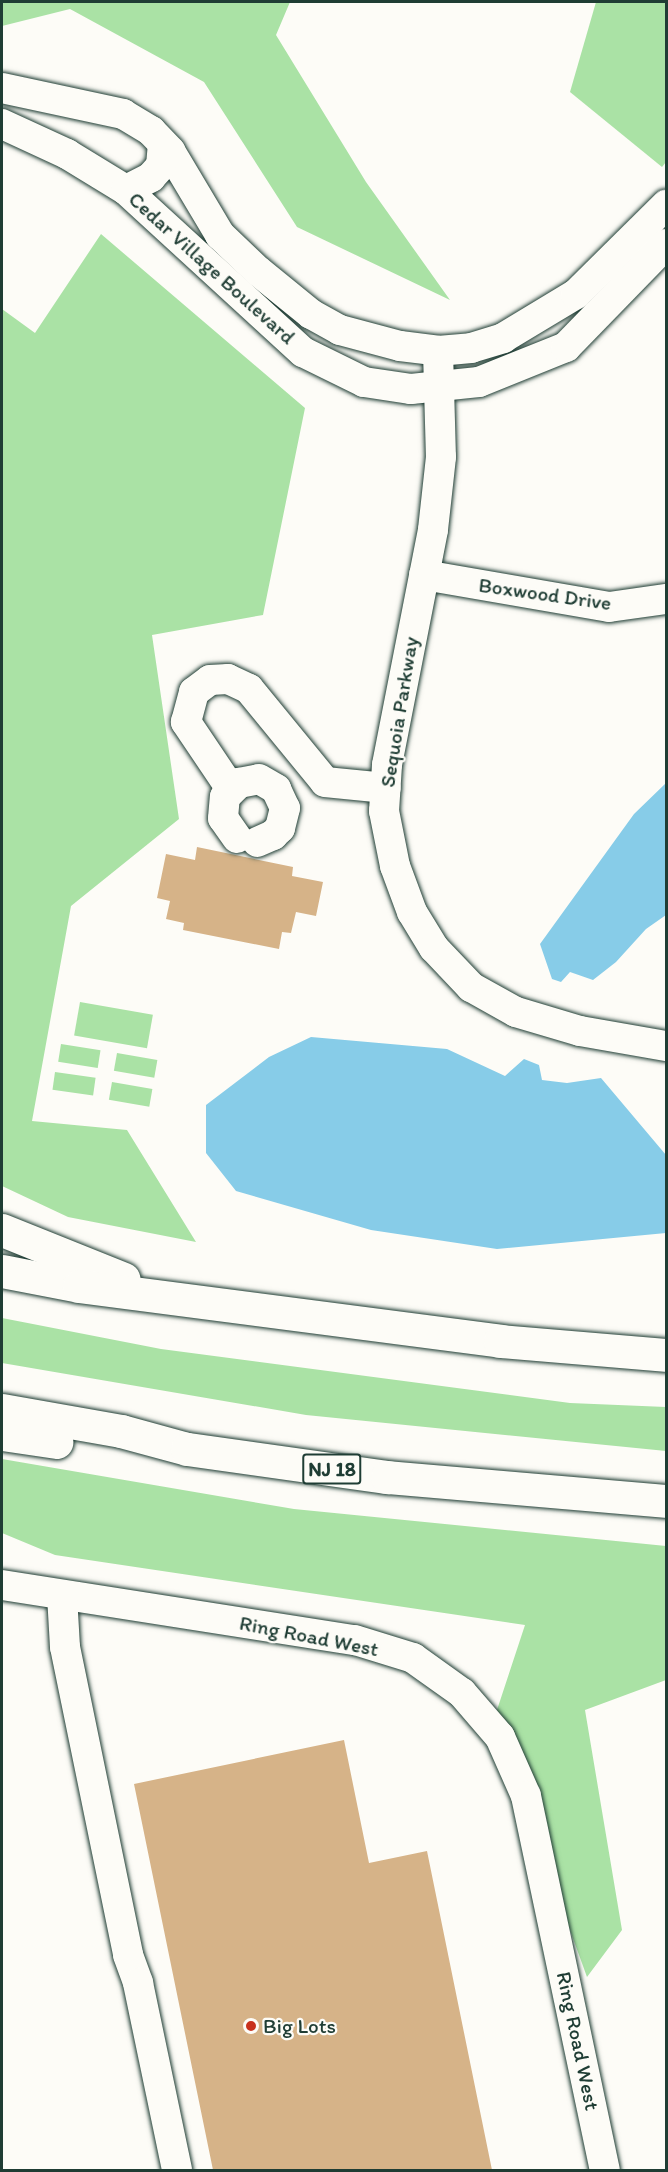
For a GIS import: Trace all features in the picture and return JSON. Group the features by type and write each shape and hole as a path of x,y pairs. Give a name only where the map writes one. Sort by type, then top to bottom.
{"highway":[{"path":"2,1230 170,1296"},
{"path":"2,1270 79,1286 170,1296 500,1341 666,1355"},
{"name":"NJ 18","path":"2,1410 121,1431 187,1449 411,1480 666,1501"},
{"path":"2,1434 120,1451 187,1449"}],"street":[{"name":"Cedar Village Boulevard","path":"2,88 123,114 151,131 163,144 220,235 311,314 360,337 438,351 471,348 503,338 576,294 666,205"},
{"path":"13,128 35,96"},
{"name":"Cedar Village Boulevard","path":"13,128 126,190 303,352 364,382 411,389 479,381 566,347 666,244"},
{"path":"126,190 151,177 161,166 163,144"},
{"name":"Sequoia Parkway","path":"438,351 441,457 424,575 386,788 384,811 394,866 412,912 434,948 471,987 516,1012 580,1031 666,1046"},
{"name":"Boxwood Drive","path":"424,575 609,607 666,599"},
{"path":"231,789 186,722 194,692 210,680 228,679 249,689 325,782"},
{"path":"248,779 259,779 268,783 282,797 285,808 280,828 273,835 247,839 223,818 225,797 231,789 248,779"},
{"path":"282,797 302,786 325,782 386,788"},
{"name":"Ring Road West","path":"2,1585 355,1640 413,1658 462,1693 500,1737 526,1796 605,2170"},
{"path":"62,1596 65,1647 128,1955 138,1983 177,2170"}],"green space":[{"path":"2,2 290,2 276,35 366,182 450,300 297,227 204,82 70,9 2,26"},
{"path":"596,2 666,2 666,162 662,167 570,92"},
{"path":"101,234 305,408 263,615 152,635 179,819 71,906 32,1121 127,1130 196,1242 68,1217 2,1186 2,309 35,333"},
{"path":"80,1002 153,1015 147,1048 74,1035"},
{"path":"61,1044 101,1050 98,1068 58,1062"},
{"path":"117,1053 157,1060 154,1078 114,1071"},
{"path":"55,1072 96,1078 93,1096 52,1090"},
{"path":"112,1082 152,1089 149,1107 109,1100"},
{"path":"2,1318 161,1349 570,1403 666,1407 666,1451 306,1415 2,1363"},
{"path":"2,1459 294,1509 666,1546 666,1680 585,1710 622,1930 587,1977 500,1737 496,1713 525,1625 55,1555 2,1533"}],"water":[{"path":"666,783 666,915 646,929 616,962 593,980 570,972 561,982 552,979 540,944 634,814"},
{"path":"311,1037 447,1049 505,1076 524,1059 539,1065 542,1080 567,1083 601,1078 666,1155 666,1233 497,1249 371,1230 236,1191 206,1153 206,1105 269,1057"}],"building":[{"path":"197,847 293,867 292,876 323,882 316,916 296,912 291,933 282,932 279,949 183,930 184,923 166,919 170,901 157,898 166,854 195,860"},
{"path":"344,1740 369,1863 427,1851 492,2170 213,2170 134,1784"}],"place":[{"name":"Big Lots","path":"251,2026"}]}
